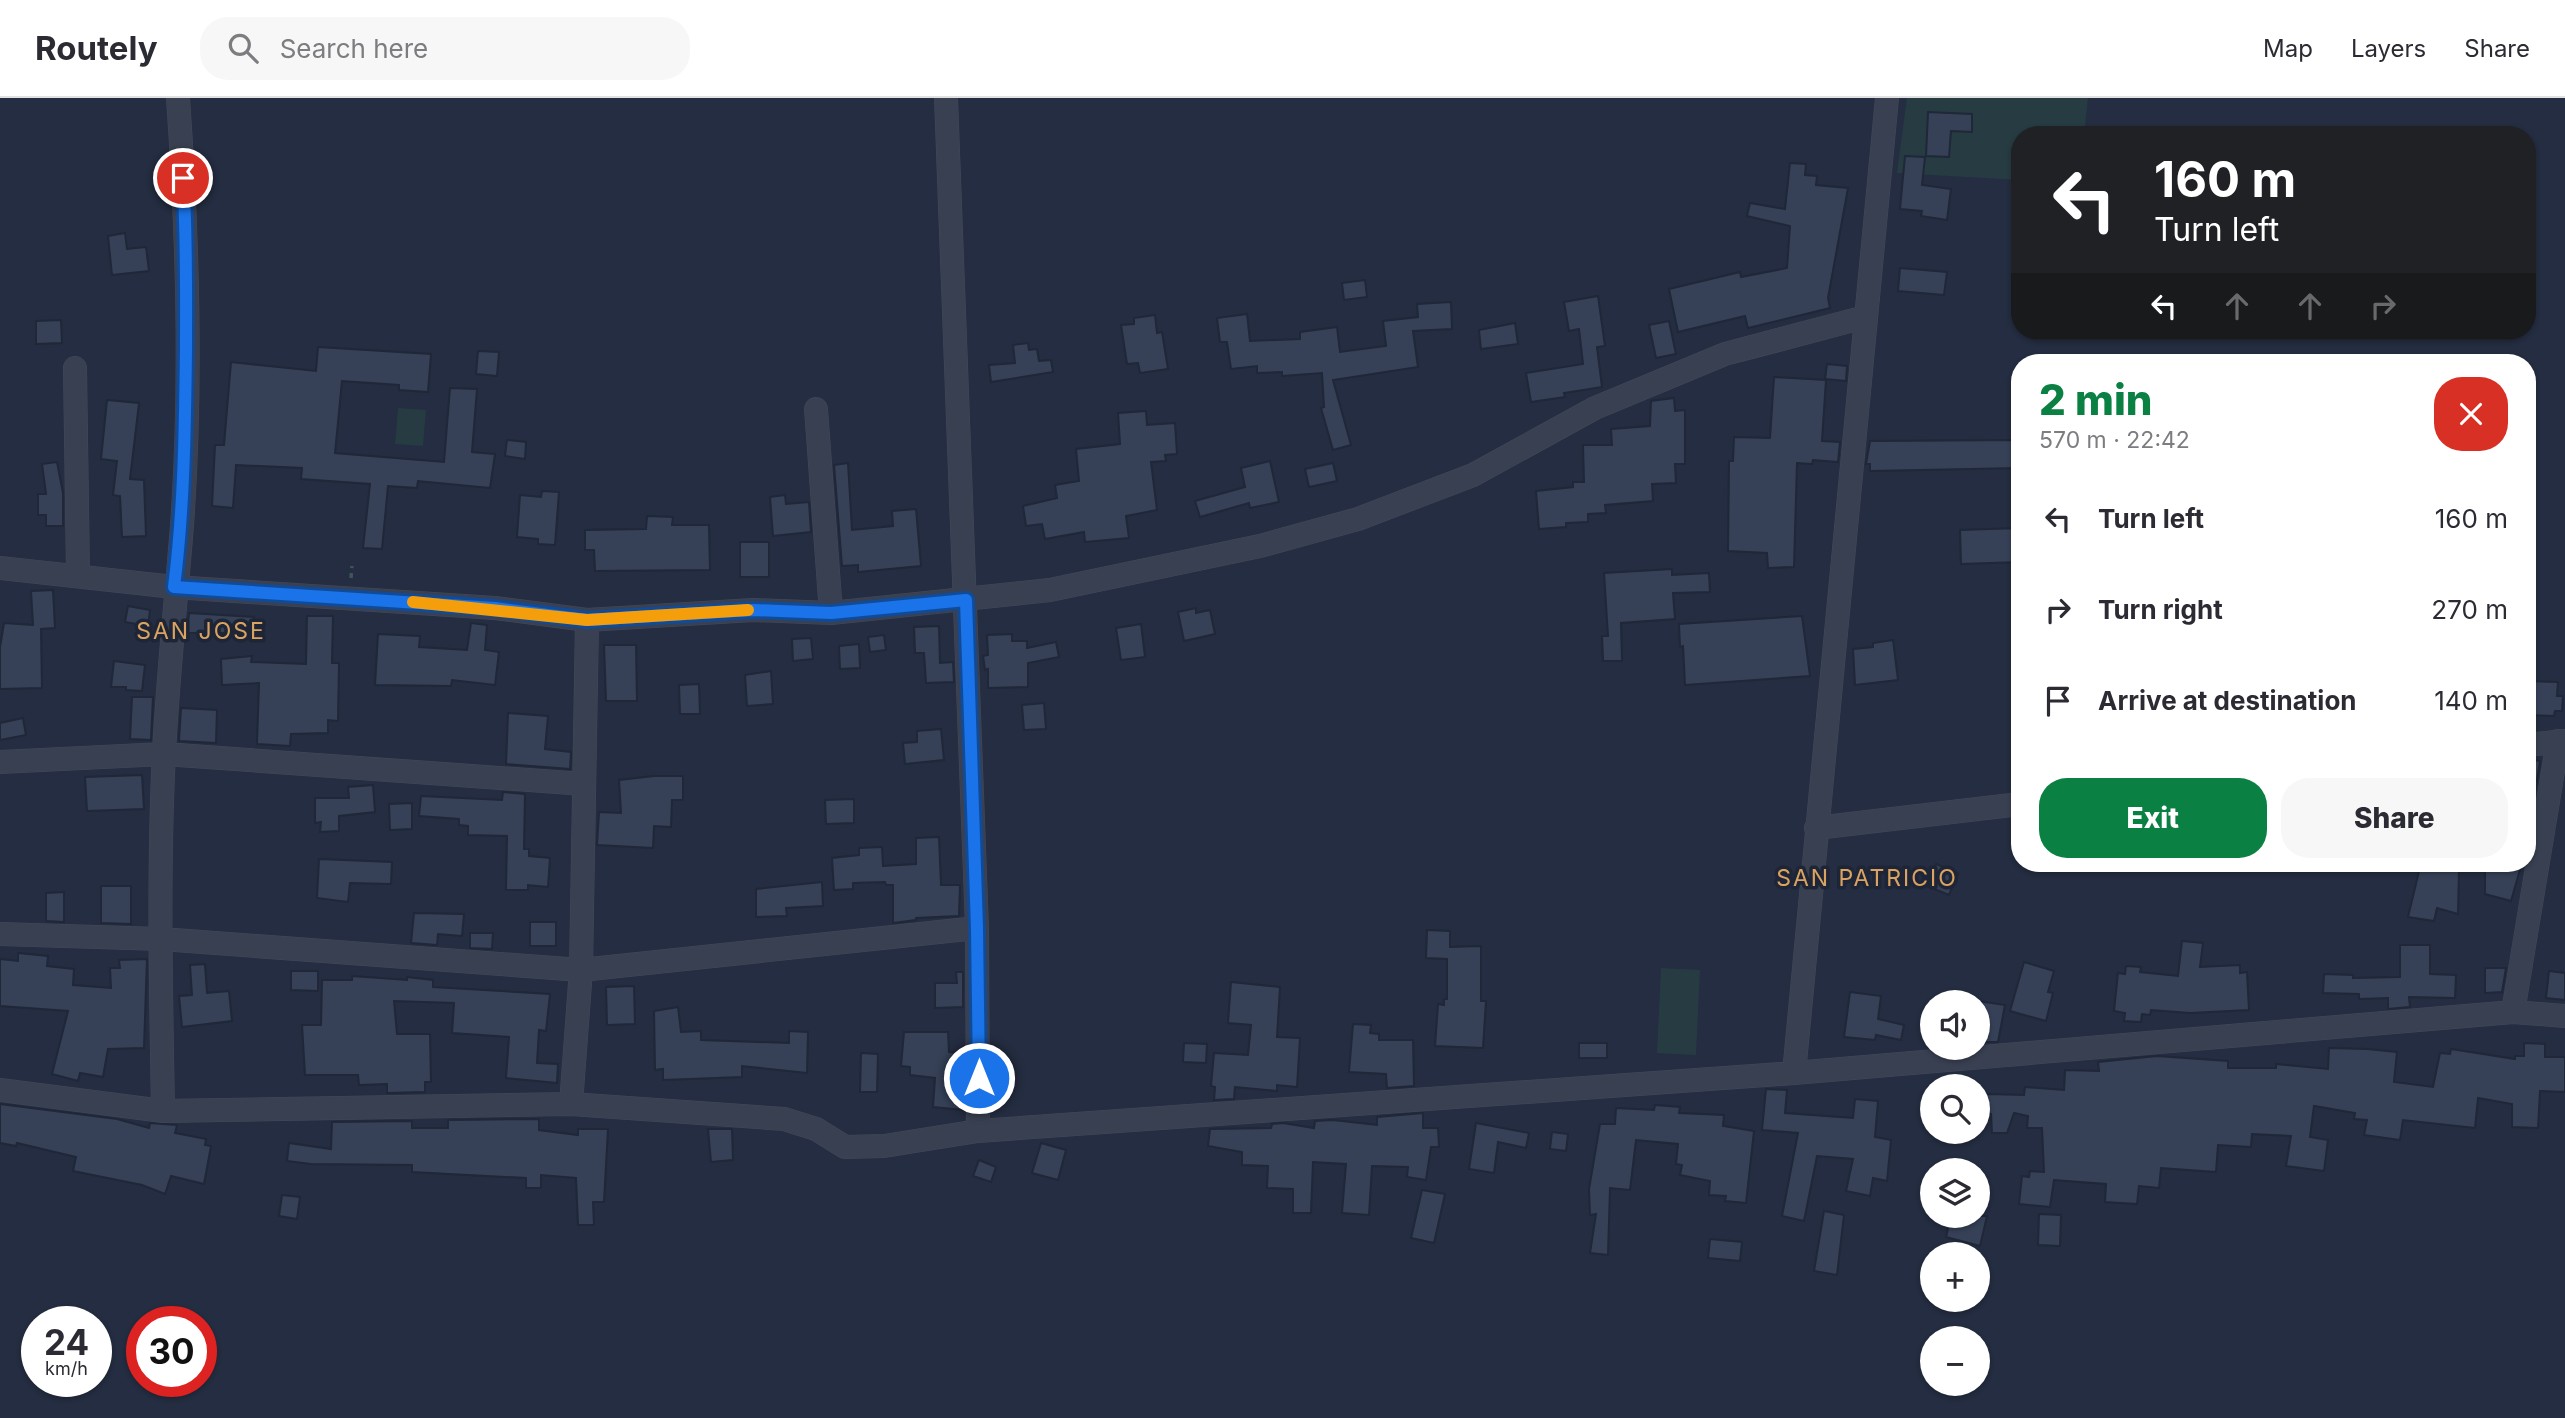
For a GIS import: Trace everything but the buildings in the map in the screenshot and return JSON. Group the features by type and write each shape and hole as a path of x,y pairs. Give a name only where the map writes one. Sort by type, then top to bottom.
{"street":[{"path":"163,1111 161,939 164,754 174,587 182,514 187,245 178,98"},
{"path":"946,98 977,928 978,1131"},
{"path":"1794,1073 1887,98"},
{"path":"0,568 78,574 174,587 495,608 587,620 753,610 831,613 1050,590 1260,545 1358,519 1473,475 1595,408 1725,354 1865,317"},
{"path":"75,368 78,574"},
{"path":"816,409 831,613"},
{"path":"571,1104 581,970 587,620"},
{"path":"2513,1012 2561,741 2536,744"},
{"path":"0,762 164,754 583,784"},
{"path":"1816,828 2011,805"},
{"path":"0,934 161,939 581,970 977,928"},
{"path":"0,1090 163,1111 571,1104 784,1119 816,1129 845,1147 884,1146 978,1131 1794,1073 2513,1012 2565,1016"}],"green space":[{"path":"1907,98 2088,98 2085,126 2011,126 2011,180 1897,173"},
{"path":"398,408 426,410 423,446 395,444"},
{"path":"1661,968 1700,970 1696,1055 1657,1053"}],"slow traffic":[{"path":"413,602 495,608 587,620 748,610"}],"district":[{"name":"SAN JOSE","path":"201,631"},
{"name":"SAN PATRICIO","path":"1867,878"}],"route":[{"path":"183,178 187,231 186,425 182,526 174,587 495,608 587,620 753,610 831,613 966,600 979,1078"}]}
